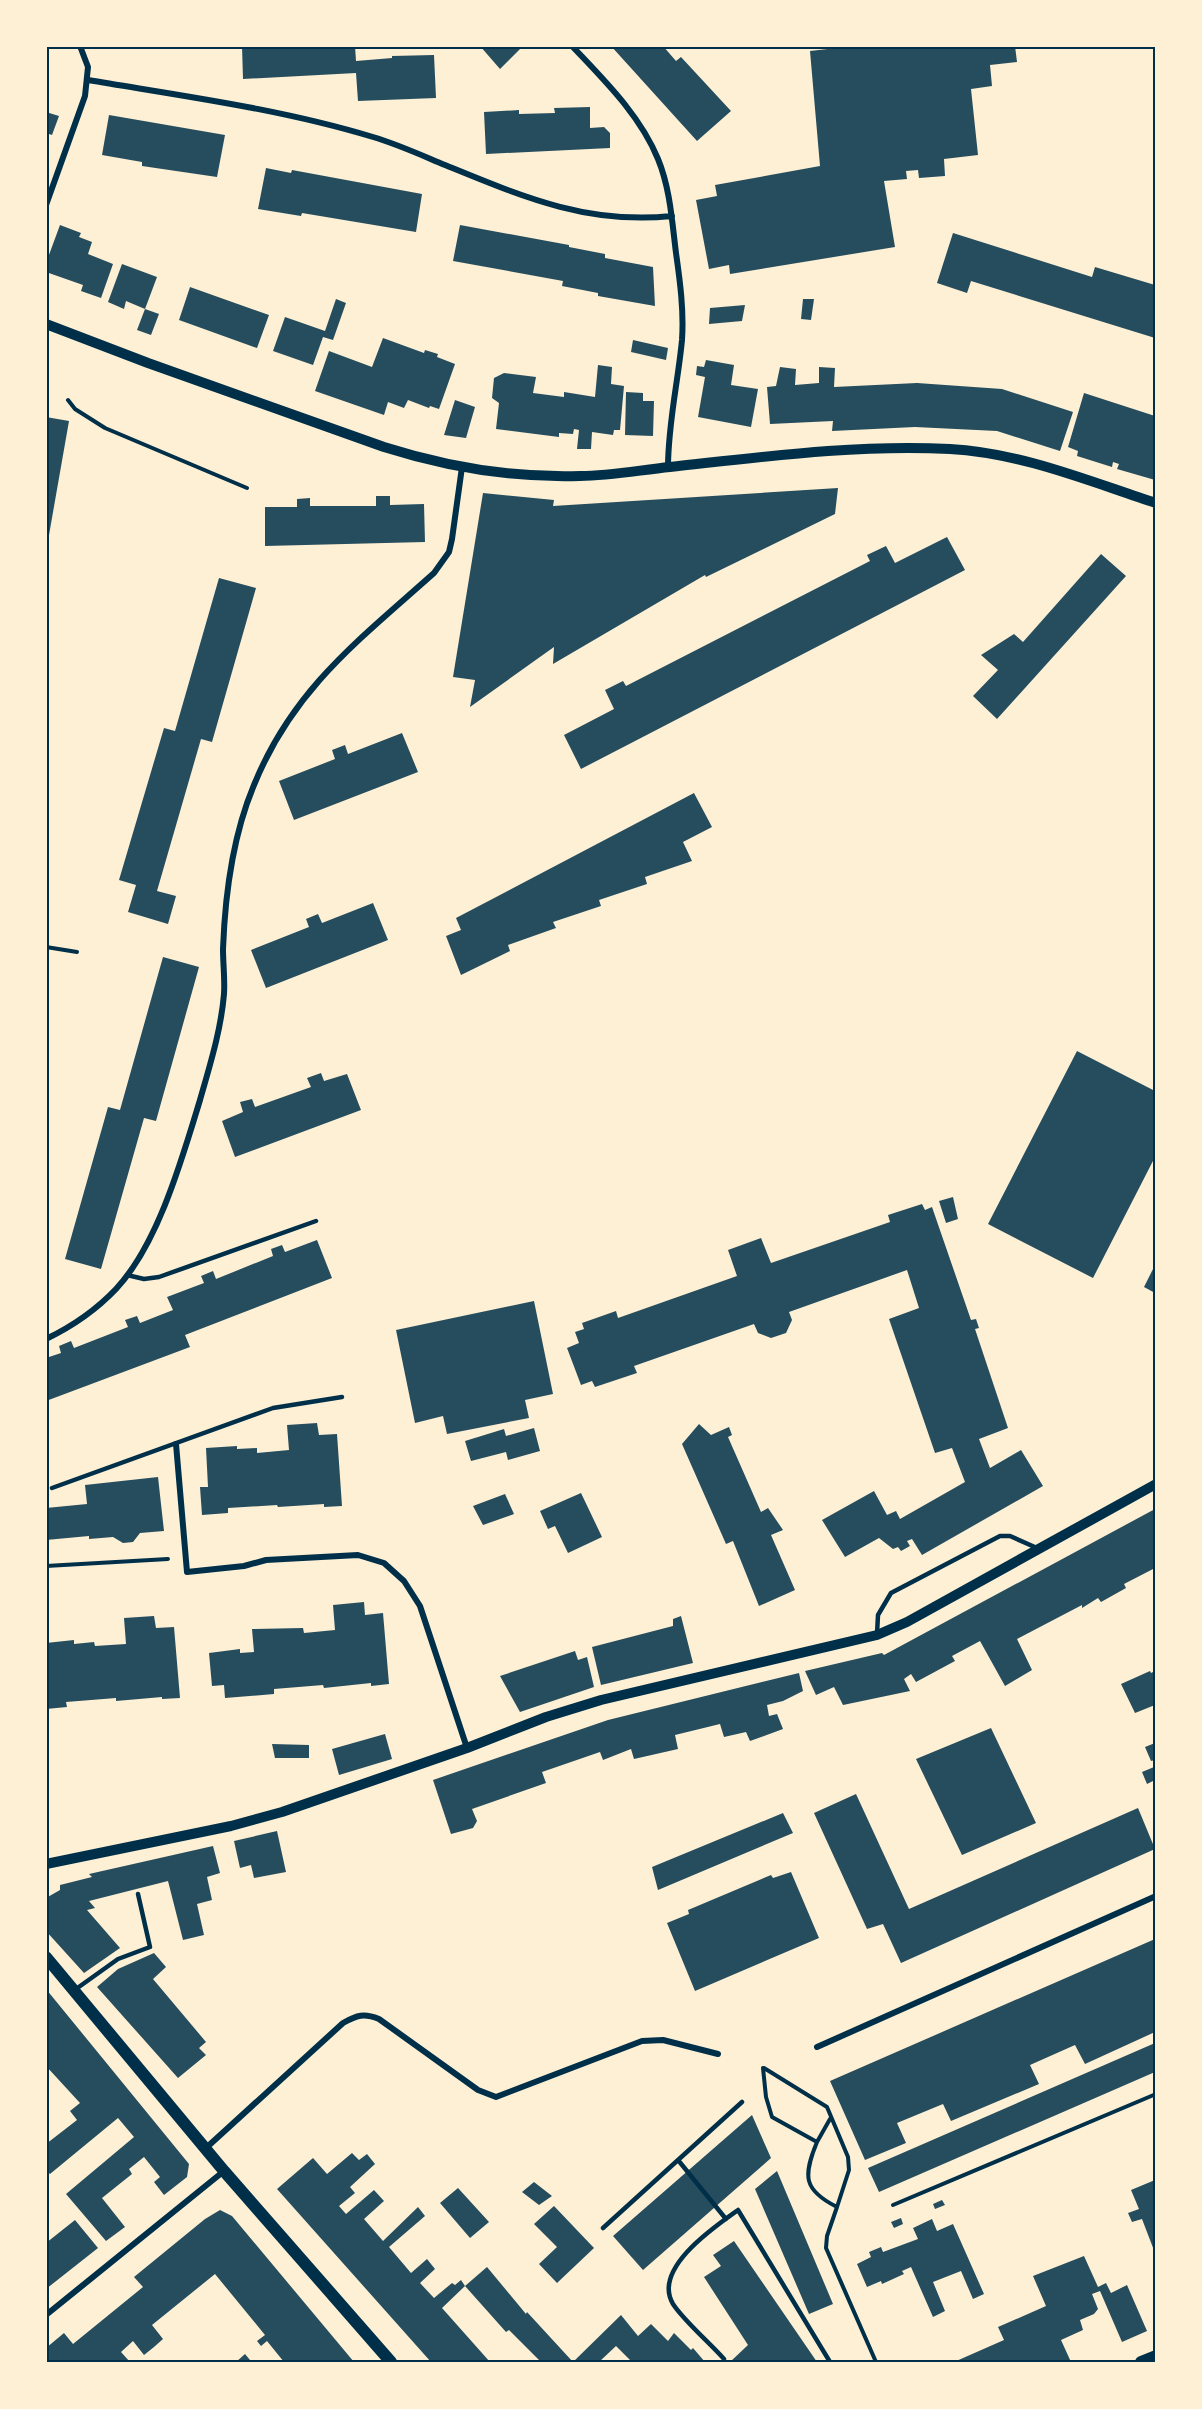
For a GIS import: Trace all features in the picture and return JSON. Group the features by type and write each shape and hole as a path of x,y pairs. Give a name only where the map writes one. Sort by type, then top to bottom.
{"main road":[{"path":"46,1957 224,2170 391,2362"},
{"path":"1141,2362 1155,2356"}],"street":[{"path":"46,205 86,96 88,67 80,46"},
{"path":"572,46 604,81 644,133 662,172 672,216 678,261 682,338 672,408 668,467"},
{"path":"88,80 285,115 344,129 402,147 518,194 594,215 642,219 672,216"},
{"path":"46,324 384,447 423,459 462,467 563,477 628,473 828,451 950,449 1003,455 1155,503"},
{"path":"46,1340 60,1333 103,1301 127,1275 155,1228 173,1182 214,1049 224,992 224,943 228,891 239,833 253,787 278,734 308,691 336,662 434,573 444,559 452,540 462,467"},
{"path":"176,1444 187,1572 244,1566 266,1560 358,1555 384,1563 404,1581 420,1606 467,1748"},
{"path":"46,1864 231,1826 272,1815 467,1748 546,1717 601,1700 877,1635 893,1629 1039,1550 1155,1484"},
{"path":"817,2047 1155,1896"},
{"path":"206,2148 343,2023 359,2014 379,2019 478,2090 496,2097 642,2041 663,2040 718,2054"},
{"path":"46,2315 224,2170"}],"lane":[{"path":"127,1275 144,1279 159,1277 316,1221"},
{"path":"52,1488 273,1408 342,1397"},
{"path":"877,1635 878,1615 891,1593 1000,1536 1010,1536 1039,1550"},
{"path":"73,1991 108,1965 133,1952 150,1947 138,1894"},
{"path":"603,2228 742,2102"},
{"path":"678,2160 726,2219"},
{"path":"724,2359 674,2306 668,2293 671,2276 679,2259 738,2210 830,2362"}],"path":[{"path":"68,400 75,409 105,428 247,488"},
{"path":"46,940 48,947 77,952"},
{"path":"46,1566 186,1558"},
{"path":"817,2142 772,2117 766,2097 763,2068 827,2107 848,2157 849,2170 829,2227 826,2248 876,2362"},
{"path":"893,2205 1155,2094"},
{"path":"831,2118 817,2142 809,2169 811,2189 837,2207"}],"building":[{"path":"242,46 355,46 356,61 392,58 392,56 434,55 436,98 358,101 356,73 243,79"},
{"path":"480,46 523,46 500,69"},
{"path":"611,46 663,46 676,61 681,57 731,111 697,141"},
{"path":"854,46 1015,46 1017,62 990,65 992,86 971,89 978,155 944,159 945,176 919,178 918,170 906,171 907,179 884,181 895,247 730,274 729,265 709,269 696,200 717,196 715,185 820,166 810,51"},
{"path":"590,107 590,128 604,127 610,133 610,148 486,154 484,112 519,110 519,114 555,113 554,108"},
{"path":"46,112 59,116 52,135 46,133"},
{"path":"109,115 225,135 217,177 142,166 142,162 102,155"},
{"path":"266,168 291,173 292,170 422,194 416,232 302,213 301,216 258,209"},
{"path":"60,225 81,233 79,237 92,242 88,254 113,264 101,298 81,291 83,285 46,272 46,263"},
{"path":"460,225 569,245 569,247 605,254 605,258 653,267 655,306 598,296 598,293 562,286 563,281 453,261"},
{"path":"953,233 1092,277 1095,267 1155,285 1155,338 971,281 967,293 937,283"},
{"path":"122,264 157,277 145,309 126,301 124,309 108,302"},
{"path":"190,287 269,315 257,348 179,320"},
{"path":"336,299 346,303 333,340 323,337 313,365 273,351 285,317 325,331"},
{"path":"803,299 814,299 811,320 801,319"},
{"path":"745,305 742,321 709,324 710,308"},
{"path":"145,309 159,314 151,335 137,330"},
{"path":"383,338 424,353 425,350 438,354 437,357 455,364 439,409 430,406 429,408 408,400 404,408 388,402 384,415 315,391 329,351 372,367"},
{"path":"633,340 668,348 666,360 631,352"},
{"path":"706,360 734,365 731,385 758,389 751,427 698,417 705,377 696,375 697,366 704,367"},
{"path":"598,365 612,367 611,384 624,386 620,430 614,430 613,435 592,432 591,449 577,449 579,430 574,429 573,434 559,433 559,437 496,429 499,403 492,398 494,378 504,373 536,377 533,393 564,397 564,392 595,397"},
{"path":"780,367 796,369 795,385 819,383 819,367 835,368 834,387 917,383 1002,389 1073,412 1060,451 997,431 915,427 832,431 833,421 770,424 767,387 776,386"},
{"path":"626,392 643,393 643,401 654,401 653,436 625,435"},
{"path":"1084,393 1155,416 1155,480 1117,469 1119,464 1113,462 1112,467 1077,456 1078,451 1068,447"},
{"path":"455,400 475,407 466,438 444,435"},
{"path":"46,417 69,421 49,535 46,534"},
{"path":"838,488 835,514 706,577 705,575 553,664 554,647 470,707 475,680 453,677 483,493 554,500 553,506"},
{"path":"376,496 390,496 390,505 424,504 425,542 265,546 265,507 297,507 297,499 310,498 310,506 376,506"},
{"path":"947,537 965,570 581,769 564,735 614,709 605,690 623,681 626,686 870,561 867,555 886,546 895,563"},
{"path":"1101,554 1126,576 997,719 973,696 998,670 981,655 1014,634 1023,642"},
{"path":"219,578 256,588 212,742 201,739 157,891 176,896 168,924 128,912 136,885 119,880 164,728 175,731"},
{"path":"402,733 418,772 294,820 279,781 335,759 332,750 345,745 348,754"},
{"path":"694,793 712,827 683,842 692,861 645,877 647,884 599,900 601,906 553,922 556,928 508,945 510,951 461,975 446,936 461,930 456,918"},
{"path":"373,903 388,940 266,988 251,950 309,927 306,919 318,914 322,923"},
{"path":"163,957 199,967 156,1121 144,1118 101,1269 65,1259 108,1107 120,1110"},
{"path":"1077,1051 1155,1091 1155,1157 1093,1278 988,1224"},
{"path":"321,1073 324,1081 347,1074 361,1110 235,1157 222,1121 243,1112 240,1102 252,1099 255,1107 311,1087 307,1078"},
{"path":"953,1197 958,1219 946,1223 939,1201"},
{"path":"922,1204 925,1210 932,1207 971,1320 976,1319 979,1328 975,1329 1008,1428 979,1439 990,1468 1021,1450 1043,1486 922,1555 912,1539 907,1541 910,1546 901,1551 898,1547 893,1549 879,1538 845,1557 822,1520 874,1491 887,1515 896,1511 900,1519 965,1482 952,1448 935,1453 889,1319 919,1308 907,1270 789,1312 792,1320 786,1333 771,1338 758,1333 754,1324 634,1366 637,1373 595,1387 592,1381 581,1385 567,1348 579,1343 575,1332 584,1329 582,1323 616,1311 618,1318 737,1276 728,1250 761,1238 771,1263 890,1222 888,1215"},
{"path":"317,1240 332,1278 185,1335 190,1347 46,1401 46,1358 61,1353 59,1346 71,1341 74,1348 128,1327 125,1320 137,1316 140,1323 173,1310 167,1297 204,1283 201,1276 213,1271 216,1279 273,1256 271,1249 282,1245 285,1252"},
{"path":"1155,1265 1155,1293 1144,1287"},
{"path":"534,1301 553,1394 525,1400 529,1418 447,1434 443,1416 415,1423 396,1330"},
{"path":"317,1423 319,1435 337,1434 342,1506 324,1507 324,1504 228,1508 228,1513 202,1515 200,1487 208,1487 206,1448 237,1446 237,1449 257,1448 257,1453 289,1450 287,1425"},
{"path":"699,1424 711,1435 729,1427 732,1435 728,1437 761,1512 768,1508 783,1530 771,1535 795,1590 759,1606 733,1541 726,1544 682,1444"},
{"path":"534,1428 540,1451 508,1460 506,1452 471,1461 465,1441 504,1429 506,1436"},
{"path":"158,1477 164,1531 140,1533 133,1542 123,1543 113,1537 89,1539 89,1536 46,1540 46,1508 87,1504 85,1485"},
{"path":"581,1493 602,1537 568,1553 555,1526 548,1529 540,1511"},
{"path":"505,1494 514,1514 483,1525 473,1506"},
{"path":"1155,1509 1155,1568 1124,1584 1126,1588 1101,1602 1098,1598 1082,1608 1082,1605 1017,1639 1032,1670 1005,1686 980,1641 952,1656 955,1661 916,1682 911,1674 904,1679 910,1691 843,1705 834,1687 816,1695 805,1671 882,1653 884,1655"},
{"path":"364,1602 365,1615 383,1613 389,1684 371,1686 371,1683 324,1688 323,1685 274,1689 274,1694 225,1698 224,1685 212,1686 209,1653 240,1649 240,1653 254,1652 252,1629 303,1628 304,1633 335,1630 333,1605"},
{"path":"154,1616 156,1628 174,1627 180,1698 162,1699 162,1697 116,1701 116,1698 66,1702 67,1707 46,1709 46,1643 74,1640 74,1644 94,1642 95,1646 126,1644 124,1618"},
{"path":"681,1616 693,1663 601,1685 592,1647 673,1626 673,1619"},
{"path":"575,1651 578,1660 587,1657 594,1687 520,1712 500,1676"},
{"path":"1150,1671 1151,1673 1155,1671 1155,1705 1135,1713 1121,1684"},
{"path":"799,1673 803,1691 783,1701 767,1705 769,1716 777,1714 783,1729 750,1741 746,1732 724,1737 720,1724 675,1735 678,1749 634,1759 631,1749 603,1760 600,1752 542,1772 546,1783 472,1809 477,1821 473,1828 451,1834 433,1780 608,1720"},
{"path":"991,1728 1036,1823 962,1855 916,1759"},
{"path":"385,1734 392,1759 339,1775 332,1749"},
{"path":"1155,1743 1155,1760 1151,1761 1145,1747"},
{"path":"272,1744 309,1745 309,1758 275,1758"},
{"path":"1154,1767 1155,1780 1147,1784 1142,1772"},
{"path":"856,1794 909,1909 1138,1808 1155,1849 901,1963 883,1924 867,1929 814,1813"},
{"path":"783,1813 793,1833 658,1890 652,1867"},
{"path":"277,1831 286,1872 254,1878 251,1865 240,1868 234,1841"},
{"path":"213,1846 220,1873 207,1877 212,1900 197,1904 204,1935 183,1940 168,1881 89,1901 95,1908 87,1910 120,1948 84,1973 46,1931 46,1898 60,1890 60,1885 92,1877 89,1874"},
{"path":"791,1872 819,1938 695,1991 667,1923 689,1914 688,1910 771,1875 773,1878"},
{"path":"1155,1939 1155,2032 1085,2064 1075,2045 1030,2065 1039,2084 951,2121 943,2104 897,2123 906,2143 865,2160 830,2081"},
{"path":"154,1953 166,1967 153,1979 206,2042 199,2048 206,2055 178,2078 97,1987 118,1969"},
{"path":"46,1989 189,2164 187,2177 164,2195 154,2182 160,2177 144,2157 129,2169 132,2174 102,2198 125,2227 106,2241 66,2194 134,2137 118,2118 50,2174 46,2170 46,2144 77,2120 70,2111 80,2103 46,2066"},
{"path":"1155,2043 1155,2072 879,2192 868,2168"},
{"path":"752,2115 771,2158 643,2270 613,2236"},
{"path":"352,2153 359,2160 367,2154 375,2164 350,2187 355,2193 339,2206 346,2214 374,2190 384,2201 364,2219 383,2241 418,2207 425,2216 389,2247 411,2273 427,2259 435,2269 420,2283 434,2298 452,2283 455,2285 461,2280 465,2286 442,2308 490,2362 431,2362 277,2189 313,2158 327,2174"},
{"path":"777,2171 833,2304 809,2314 755,2189"},
{"path":"1155,2180 1155,2253 1142,2219 1132,2222 1128,2213 1139,2209 1131,2190"},
{"path":"534,2182 552,2196 539,2205 522,2192"},
{"path":"458,2188 489,2222 470,2238 440,2203"},
{"path":"942,2200 945,2205 935,2209 933,2204"},
{"path":"554,2206 594,2248 557,2283 539,2264 557,2247 534,2224"},
{"path":"220,2210 232,2216 354,2362 284,2362 267,2341 261,2346 257,2341 265,2335 215,2274 152,2325 163,2339 144,2355 133,2341 121,2352 130,2362 88,2362 86,2360 83,2362 46,2362 46,2348 64,2333 73,2344 143,2287 134,2277 205,2219"},
{"path":"901,2218 903,2224 894,2228 891,2222"},
{"path":"932,2219 937,2231 953,2224 984,2294 973,2299 961,2271 933,2282 945,2311 933,2317 911,2267 902,2271 904,2274 882,2284 881,2281 867,2287 857,2264 871,2257 869,2252 881,2247 883,2252 918,2239 913,2228"},
{"path":"75,2220 98,2248 46,2289 46,2243"},
{"path":"734,2241 817,2362 730,2362 748,2345 704,2277 721,2266 713,2255"},
{"path":"1084,2256 1098,2287 1106,2283 1111,2293 1127,2285 1147,2331 1122,2342 1100,2291 1092,2294 1098,2309 1094,2314 1080,2320 1083,2330 1061,2340 1071,2362 954,2362 1004,2340 998,2327 1046,2306 1033,2276"},
{"path":"487,2267 526,2314 527,2312 573,2362 541,2362 509,2330 506,2332 465,2286"},
{"path":"621,2315 638,2336 651,2324 668,2341 674,2333 691,2350 693,2348 705,2362 632,2362 616,2346 599,2362 573,2362"},
{"path":"245,2354 250,2360 236,2362"}]}
